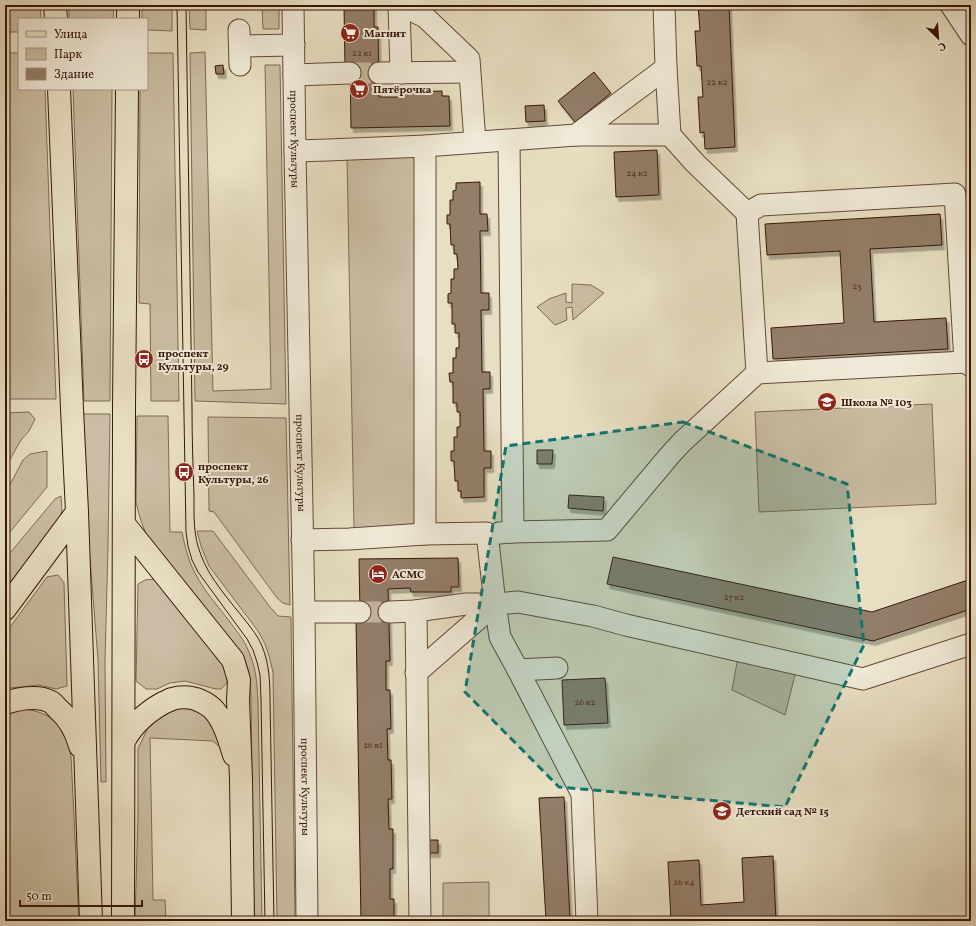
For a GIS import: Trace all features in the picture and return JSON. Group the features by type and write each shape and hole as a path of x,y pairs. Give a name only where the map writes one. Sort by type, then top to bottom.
{"main road":[{"path":"56,5 56,18"},
{"path":"128,5 128,18"},
{"path":"59,90 77,512 91,921"},
{"path":"123,921 127,90"},
{"path":"5,609 77,512"},
{"path":"124,524 233,660 239,680 238,700 241,779 243,921"},
{"path":"124,741 128,733 138,721 153,708 172,699 189,697 202,701 212,708 225,728 241,779"},
{"path":"5,704 22,699 42,699 51,702 66,716 74,728 85,773"}],"street":[{"name":"проспект Культуры","path":"293,5 304,612 307,921"},
{"path":"664,5 670,135 695,163 747,213 756,373"},
{"path":"401,72 399,7 413,10 425,16 469,59 475,142"},
{"path":"240,47 294,45"},
{"path":"576,135 666,68"},
{"path":"379,73 469,72"},
{"path":"294,75 350,73"},
{"path":"295,150 424,146 576,135 670,135"},
{"path":"509,141 513,532"},
{"path":"424,146 425,534"},
{"path":"302,540 349,539 425,534 607,530 682,442 756,373 968,364 955,194 761,205 747,213"},
{"path":"487,533 494,604 500,637 582,794 587,921"},
{"path":"389,612 416,611 466,604 518,602 593,616 626,625 863,679 971,644"},
{"path":"416,673 494,604"},
{"path":"416,611 420,921"},
{"path":"304,612 360,612"},
{"path":"518,670 557,668"}],"highlighted area":[{"path":"683,422 847,484 864,645 785,807 559,787 465,692 506,446"}],"green space":[{"path":"5,5 40,5 41,18 18,18 18,32 5,32"},
{"path":"69,5 114,5 113,18 69,18"},
{"path":"142,5 172,5 172,31 148,30 148,18 142,18"},
{"path":"189,5 206,5 206,30 190,29"},
{"path":"262,5 279,5 279,29 263,29"},
{"path":"205,52 213,391 271,389 265,65 280,65 286,404 195,401 190,53"},
{"path":"5,53 18,53 18,90 45,90 56,399 5,399"},
{"path":"148,53 173,53 179,401 151,401 150,304 139,303 140,90 148,90"},
{"path":"73,90 112,90 110,401 84,401"},
{"path":"417,154 418,526 354,529 347,156"},
{"path":"572,284 591,285 604,293 573,320 572,307 566,308 567,320 555,325 537,307 549,299 566,293 566,302 572,303"},
{"path":"932,404 936,504 759,512 755,412"},
{"path":"29,412 35,419 5,468 5,413"},
{"path":"83,414 110,414 105,660 106,782 101,782 98,660 89,546"},
{"path":"137,416 168,416 170,532 182,532 189,558 198,579 242,638 247,647 255,670 258,700 262,921 254,921 250,678 243,656 149,540 141,522 136,502"},
{"path":"208,417 286,418 290,605 283,603 277,598 214,512 209,511"},
{"path":"47,451 47,487 5,538 5,494 23,460 30,454"},
{"path":"61,496 62,511 58,523 5,598 5,559 55,499"},
{"path":"197,531 213,531 278,616 291,617 295,921 277,921 273,672 269,656 258,631 209,566"},
{"path":"58,575 64,583 67,686 56,689 39,685 10,688 5,690 5,634 47,577"},
{"path":"156,579 226,666 227,683 221,689 185,681 170,683 157,689 146,689 136,681 138,584 145,580"},
{"path":"738,657 796,671 785,715 732,690"},
{"path":"187,706 198,709 213,720 221,748 213,741 150,738 153,900 165,900 166,921 135,921 138,749 150,723 162,712"},
{"path":"21,709 32,710 49,717 61,728 68,745 71,756 79,921 5,921 5,713"},
{"path":"489,882 489,919 443,919 443,883"}],"building":[{"path":"344,5 374,5 374,27 378,27 379,97 402,97 402,92 442,91 442,96 449,96 450,126 351,128 350,67 345,67"},
{"path":"698,5 729,5 735,147 705,149 704,132 700,133 698,97 703,97 701,66 697,66 695,31 700,31"},
{"path":"223,65 224,74 216,74 215,66"},
{"path":"594,72 611,93 575,122 558,101"},
{"path":"544,105 545,121 526,122 525,106"},
{"path":"657,150 659,195 616,197 614,152"},
{"path":"480,182 480,214 487,214 488,231 480,231 481,293 489,293 489,310 481,310 482,372 490,372 490,389 483,389 484,451 491,451 491,468 484,468 484,497 461,498 461,491 458,491 458,481 455,481 454,461 451,461 451,451 454,451 454,437 457,437 457,427 460,427 460,412 457,412 457,403 453,403 453,382 450,382 449,373 453,373 453,358 456,358 456,348 459,348 459,333 455,333 455,324 452,324 452,303 448,303 448,294 451,293 451,279 454,279 454,269 458,269 457,254 454,254 454,245 451,245 450,224 447,224 447,215 450,215 450,200 453,200 453,191 456,190 456,183"},
{"path":"940,214 942,245 870,249 874,322 946,318 948,349 773,359 771,328 844,323 840,251 767,255 765,224"},
{"path":"537,450 553,450 552,464 537,464"},
{"path":"569,495 604,497 603,511 568,508"},
{"path":"613,557 872,612 971,579 971,609 873,641 607,584"},
{"path":"458,558 459,587 451,587 451,592 411,592 410,588 388,589 390,661 386,661 386,690 390,690 391,729 387,729 388,760 391,760 392,799 388,799 389,829 393,829 393,869 390,869 390,899 394,899 394,921 361,921 356,619 360,612 359,559"},
{"path":"605,678 608,723 564,725 562,680"},
{"path":"564,797 570,921 546,921 539,798"},
{"path":"426,840 438,840 438,853 426,853"},
{"path":"773,856 776,921 745,921 745,919 671,921 668,862 699,860 701,905 744,902 742,858"}],"tunnel":[{"path":"350,73 379,73"},
{"path":"360,612 389,612"}],"tram line":[{"path":"177,5 186,532 192,560 198,572 247,639 253,650 260,675 265,921"},
{"path":"186,5 194,525 198,548 209,572 220,589 256,635 262,646 268,666 270,693 274,921"}],"place":[{"name":"Магнит","path":"350,33"},
{"name":"Пятёрочка","path":"359,89"},
{"name":"проспект Культуры, 29","path":"144,359"},
{"name":"Школа № 103","path":"827,402"},
{"name":"проспект Культуры, 26","path":"184,472"},
{"name":"АСМС","path":"378,574"},
{"name":"Детский сад № 15","path":"722,811"}]}
